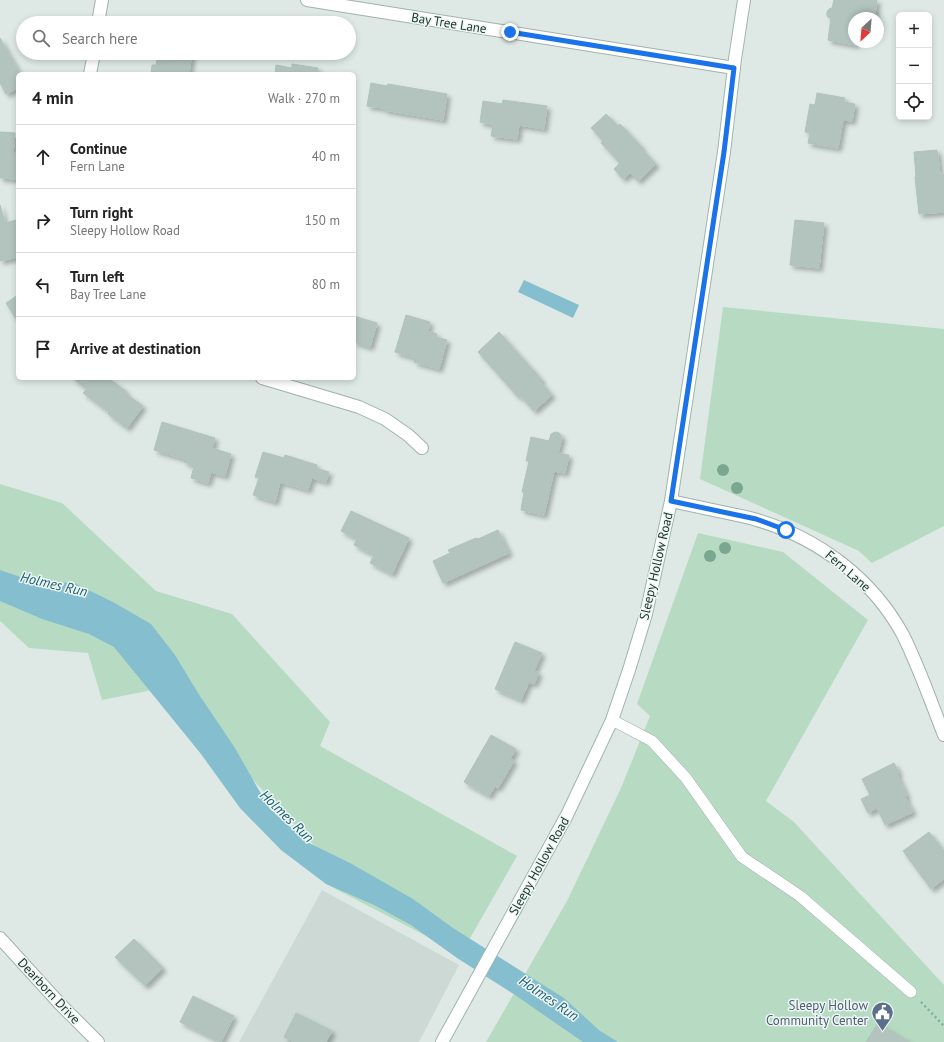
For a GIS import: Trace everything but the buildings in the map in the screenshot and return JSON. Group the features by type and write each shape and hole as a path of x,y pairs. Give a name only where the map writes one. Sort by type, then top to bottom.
{"street":[{"path":"99,16 102,0"},
{"name":"Bay Tree Lane","path":"306,0 734,68"},
{"name":"Sleepy Hollow Road","path":"442,1042 567,815 612,720 646,614 671,501 724,152 744,0"},
{"path":"90,72 93,60"},
{"path":"269,380 359,407 385,419 408,435 422,448"},
{"name":"Fern Lane","path":"671,501 756,519 786,530 815,544 842,563 866,584 885,607 902,634 914,659 944,736"},
{"name":"Dearborn Drive","path":"0,938 60,1004 98,1042"}],"lane":[{"path":"612,720 652,741 686,778 742,857 800,896 911,992"}],"path":[{"path":"911,992 944,1026"}],"shaded area":[{"path":"322,890 459,965 419,1042 239,1042"}],"green space":[{"path":"723,307 944,329 944,526 872,563 859,551 700,479"},
{"path":"0,484 62,503 156,591 232,614 330,722 320,746 517,856 461,954 326,884 335,868 167,687 102,700 88,653 29,648 0,621"},
{"path":"698,533 783,552 868,620 766,801 794,822 944,985 944,1042 486,1042 567,901 621,788 650,716 637,704"}],"water":[{"path":"524,280 579,305 573,318 518,292"},
{"name":"Holmes Run","path":"0,570 35,582 74,583 113,602 151,624 175,655 198,693 235,748 269,808 307,842 350,863 413,899 453,928 564,998 600,1031 618,1042 583,1042 515,995 457,958 411,925 374,905 326,884 281,850 240,808 201,754 114,647 89,634 42,619 0,601"}],"place":[{"name":"Sleepy Hollow Community Center","path":"883,1032"}],"route":[{"path":"510,32 734,68 729,118 671,501 756,519 786,530"}]}
